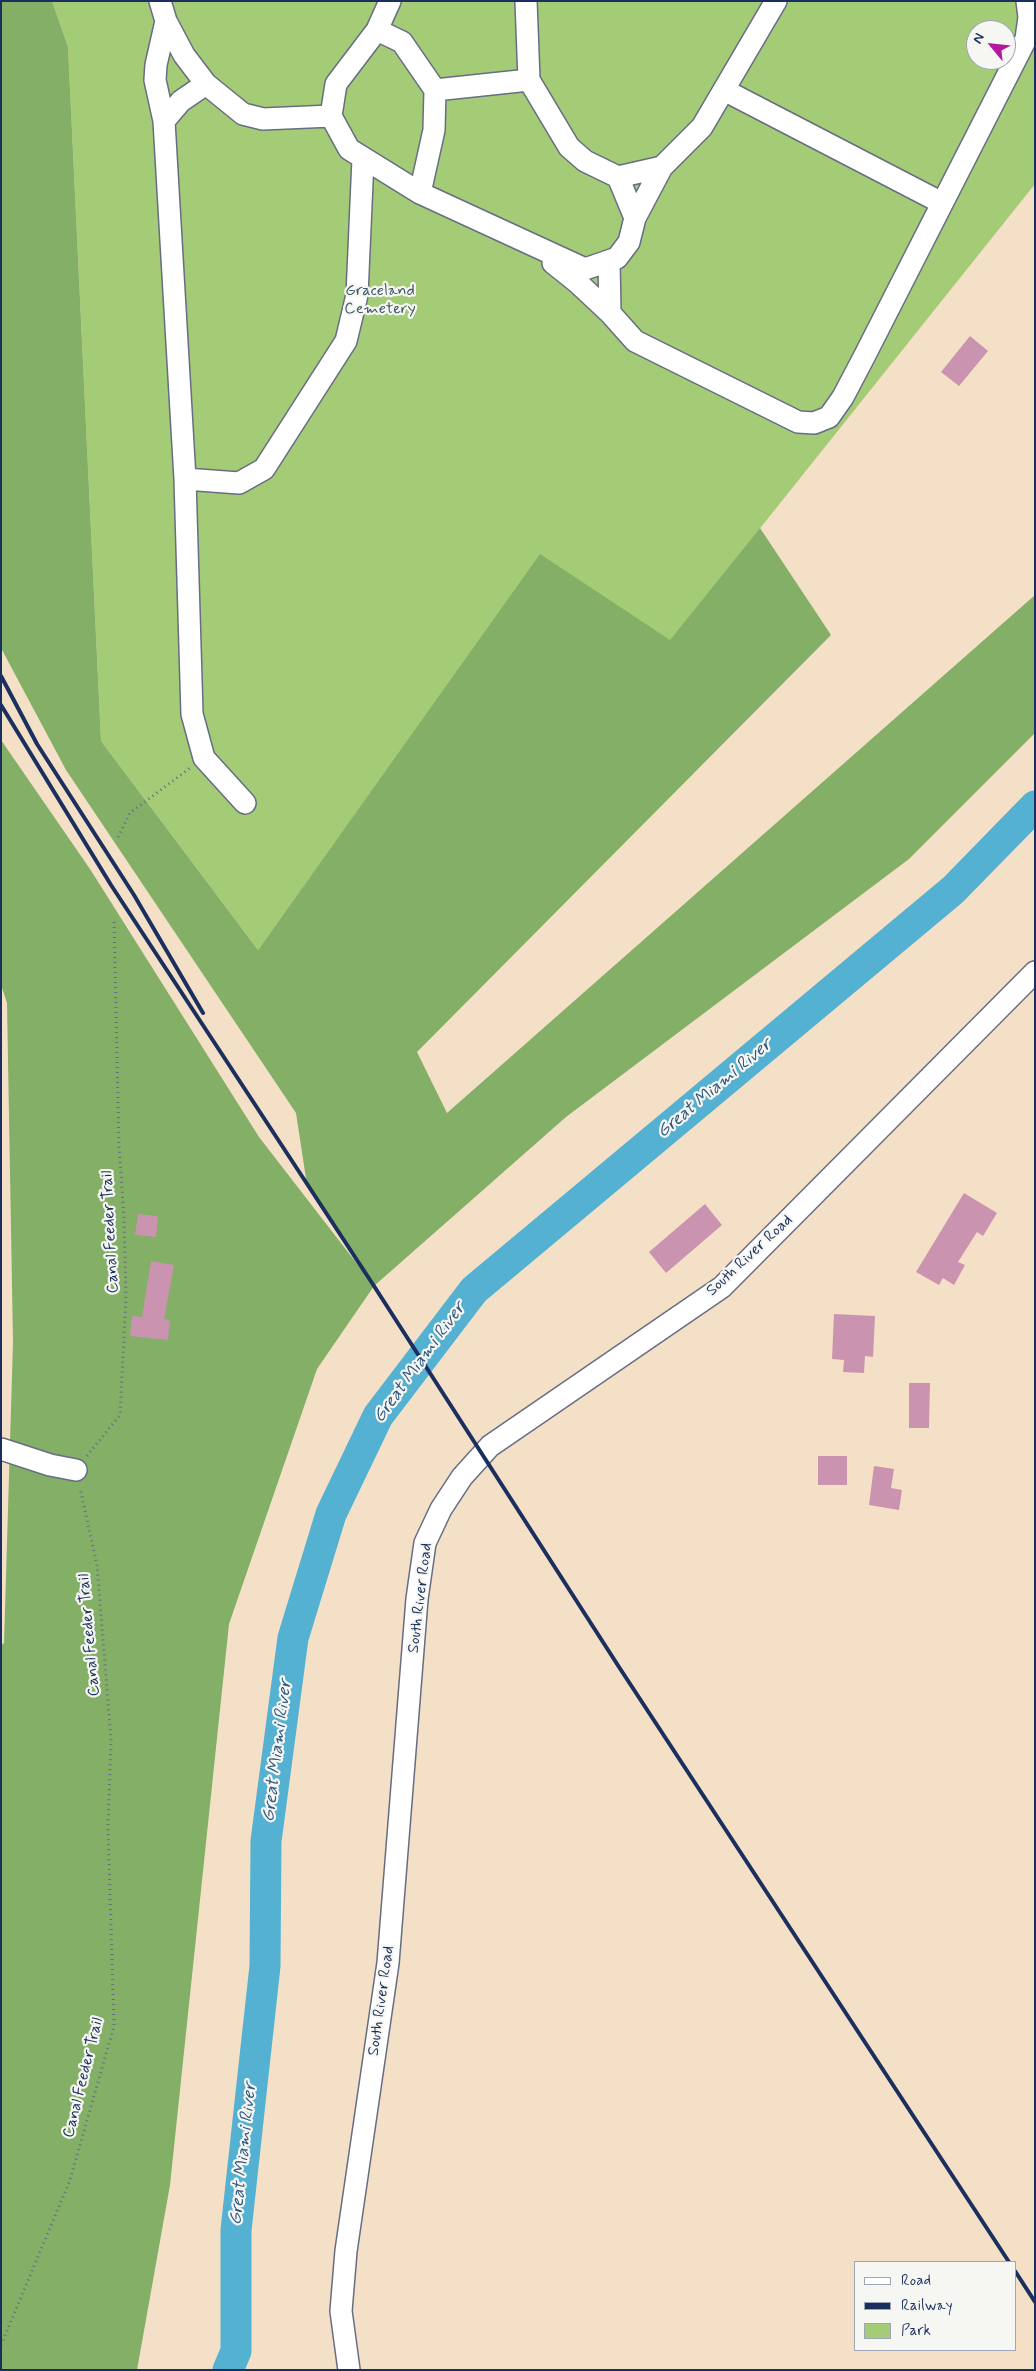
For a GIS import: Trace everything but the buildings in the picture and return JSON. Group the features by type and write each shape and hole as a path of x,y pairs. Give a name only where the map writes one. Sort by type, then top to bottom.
{"street":[{"path":"390,1 377,30 336,84 331,116 349,149 420,193 585,268 617,258 629,242 635,218 662,167 702,127 776,1"},
{"path":"526,1 529,80 569,147 585,161 618,177 662,167"},
{"path":"523,240 578,282 635,340 798,422 814,423 829,417 843,397 1026,39 1029,17 1027,1"},
{"path":"163,11 184,55 206,84 242,114 263,119 331,116"},
{"path":"163,11 156,65 156,80 164,122 185,479 192,714 204,758 245,803"},
{"path":"377,30 402,42 435,90 434,130 420,193"},
{"path":"435,90 529,80"},
{"path":"164,122 181,101 206,84"},
{"path":"724,90 942,203"},
{"path":"185,479 239,483 264,469 346,341 356,295 363,159"},
{"path":"618,177 635,218"},
{"path":"609,261 610,313"},
{"name":"South River Road","path":"349,2370 341,2311 346,2251 388,1963 417,1599 425,1543 440,1510 462,1477 490,1446 722,1287 1035,972"},
{"path":"1,1449 76,1470"}],"path":[{"path":"118,837 130,813 204,758"},
{"name":"Canal Feeder Trail","path":"1,2346 70,2180 114,2026 108,1827 111,1739 97,1565 76,1470 120,1415 126,1299 124,1218 119,1145 114,920"}],"green space":[{"path":"1,1 52,1 68,47 101,741 258,950 540,554 670,640 760,528 831,635 417,1052 447,1113 1035,595 1035,733 909,859 566,1117 374,1286 317,1369 229,1624 170,2185 137,2370 1,2370 1,1645 4,1643 13,1342 7,1003 1,985 1,740 90,869 259,1137 368,1278 307,1185 296,1113 66,770 1,648"},
{"name":"Graceland Cemetery","path":"52,1 1035,1 1035,184 670,641 540,555 258,950 101,741 68,47"}],"waterway":[{"name":"Great Miami River","path":"228,2370 236,2351 236,2230 265,1966 266,1841 293,1638 331,1514 378,1416 474,1290 953,890 1035,806"}],"railway":[{"path":"1,676 37,744 134,895 203,1013"},
{"path":"1,705 111,885 374,1286 619,1667 1008,2261"},
{"path":"1016,2273 1035,2302"}]}
